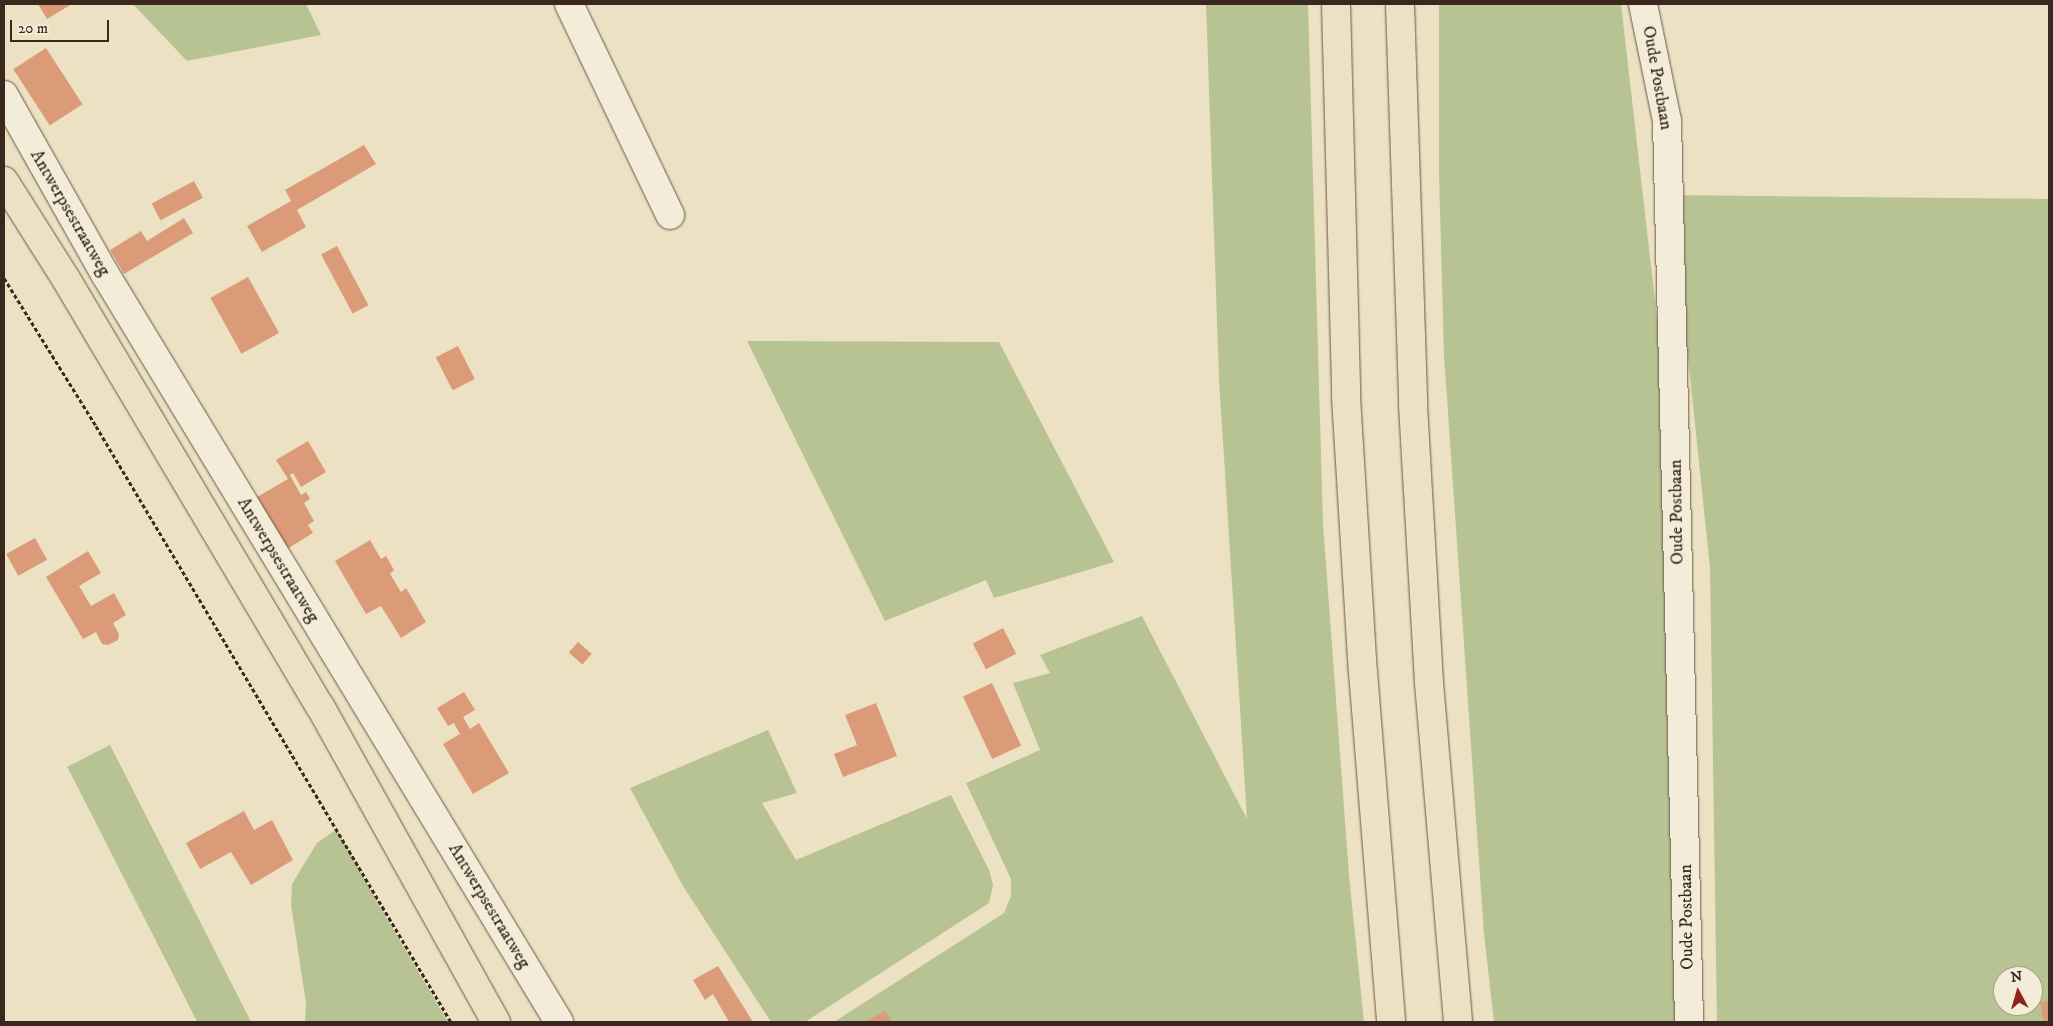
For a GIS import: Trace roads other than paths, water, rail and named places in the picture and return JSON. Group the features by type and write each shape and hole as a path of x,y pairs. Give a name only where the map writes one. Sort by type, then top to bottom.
{"main road":[{"path":"1336,4 1347,406 1363,672 1392,1022"},
{"path":"1400,4 1414,424 1429,683 1458,1022"},
{"name":"Antwerpsestraatweg","path":"4,181 71,288 320,706 496,1022"}],"street":[{"path":"569,4 670,215"},
{"name":"Oude Postbaan","path":"1643,4 1667,121 1689,1022"},
{"name":"Antwerpsestraatweg","path":"4,95 105,274 559,1022"}]}
